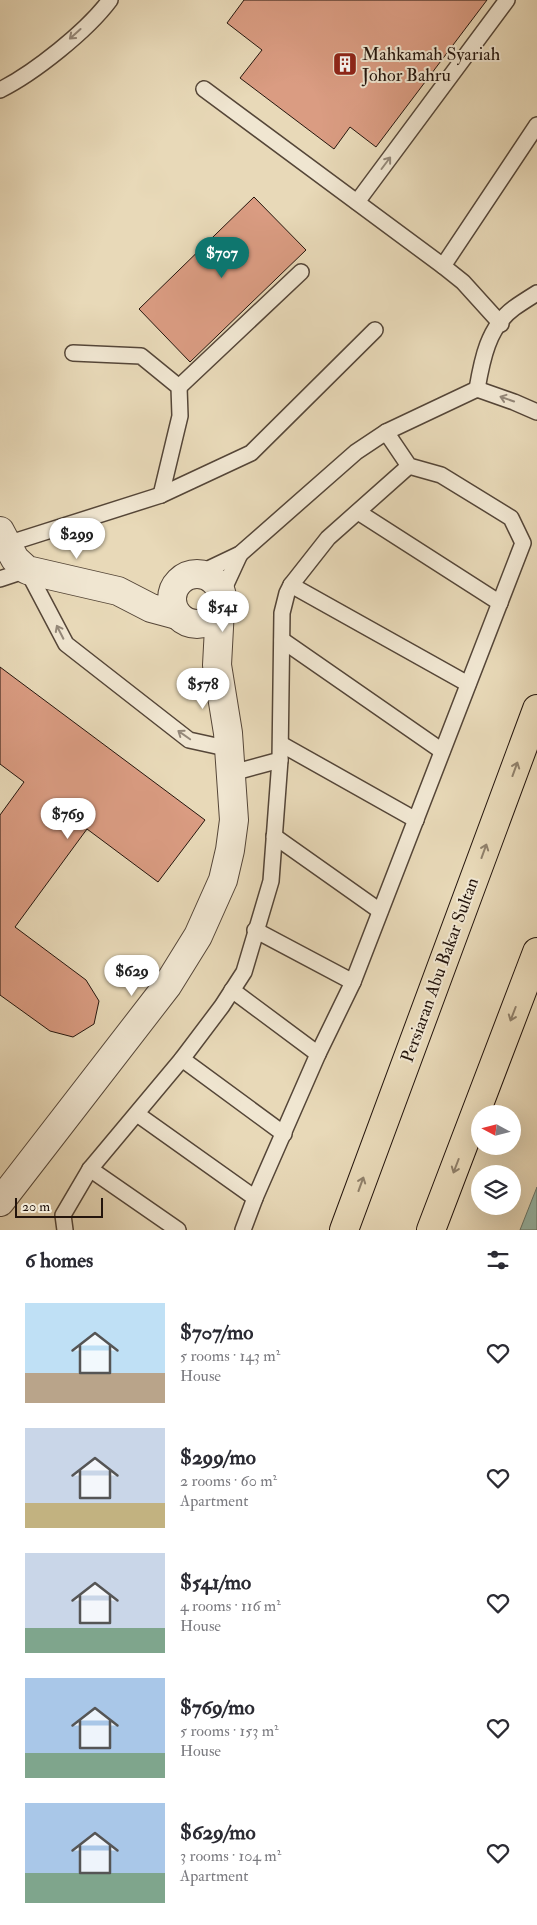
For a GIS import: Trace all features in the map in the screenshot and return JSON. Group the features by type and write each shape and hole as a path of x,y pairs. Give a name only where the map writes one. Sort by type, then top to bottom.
{"main road":[{"name":"Persiaran Abu Bakar Sultan","path":"344,1230 537,709"},
{"path":"431,1230 537,952"}],"street":[{"path":"4,538 15,559 27,570 118,591 151,608 185,619 209,622 221,601"},
{"path":"0,1202 167,986 198,936 223,880 230,850 234,820 231,761 217,665 221,601 213,580 188,578 118,591"},
{"path":"188,578 172,599 217,665"}],"lane":[{"path":"0,90 55,53 101,12 110,0"},
{"path":"357,202 507,0"},
{"path":"204,89 443,266 463,282 501,324"},
{"path":"443,266 537,125"},
{"path":"161,495 180,416 179,387 301,272"},
{"path":"476,389 482,359 490,338 512,309 535,296"},
{"path":"4,538 161,495 251,453 376,330"},
{"path":"73,353 141,356 179,387"},
{"path":"188,578 240,554 356,452 386,432 476,389 537,412"},
{"path":"243,1230 255,1198 318,1054 353,982 523,543 511,518 441,475 409,466 386,432"},
{"path":"65,1230 62,1215 90,1168 182,1059 244,972 271,881 281,744 282,613 291,585 328,538 409,466"},
{"path":"358,512 500,603"},
{"path":"221,601 240,554"},
{"path":"0,579 27,570 66,644 189,740 231,761 280,760"},
{"path":"291,585 468,684"},
{"path":"282,640 442,751"},
{"path":"281,744 416,820"},
{"path":"274,836 380,911"},
{"path":"255,930 353,982"},
{"path":"232,990 318,1054"},
{"path":"182,1059 284,1134"},
{"path":"137,1114 255,1198"},
{"path":"90,1168 178,1230"}],"shaded area":[{"path":"537,1187 537,1230 520,1230"}],"building":[{"name":"Mahkamah Syariah Johor Bahru","path":"244,0 487,0 376,147 350,127 334,149 240,78 262,50 227,23"},
{"path":"254,197 306,250 190,362 139,309"},
{"path":"0,667 205,820 158,882 87,829 15,927 86,980 99,1001 94,1024 73,1037 50,1031 0,995 0,815 24,782 0,764"}],"place":[{"name":"Mahkamah Syariah Johor Bahru","path":"345,64"}]}
